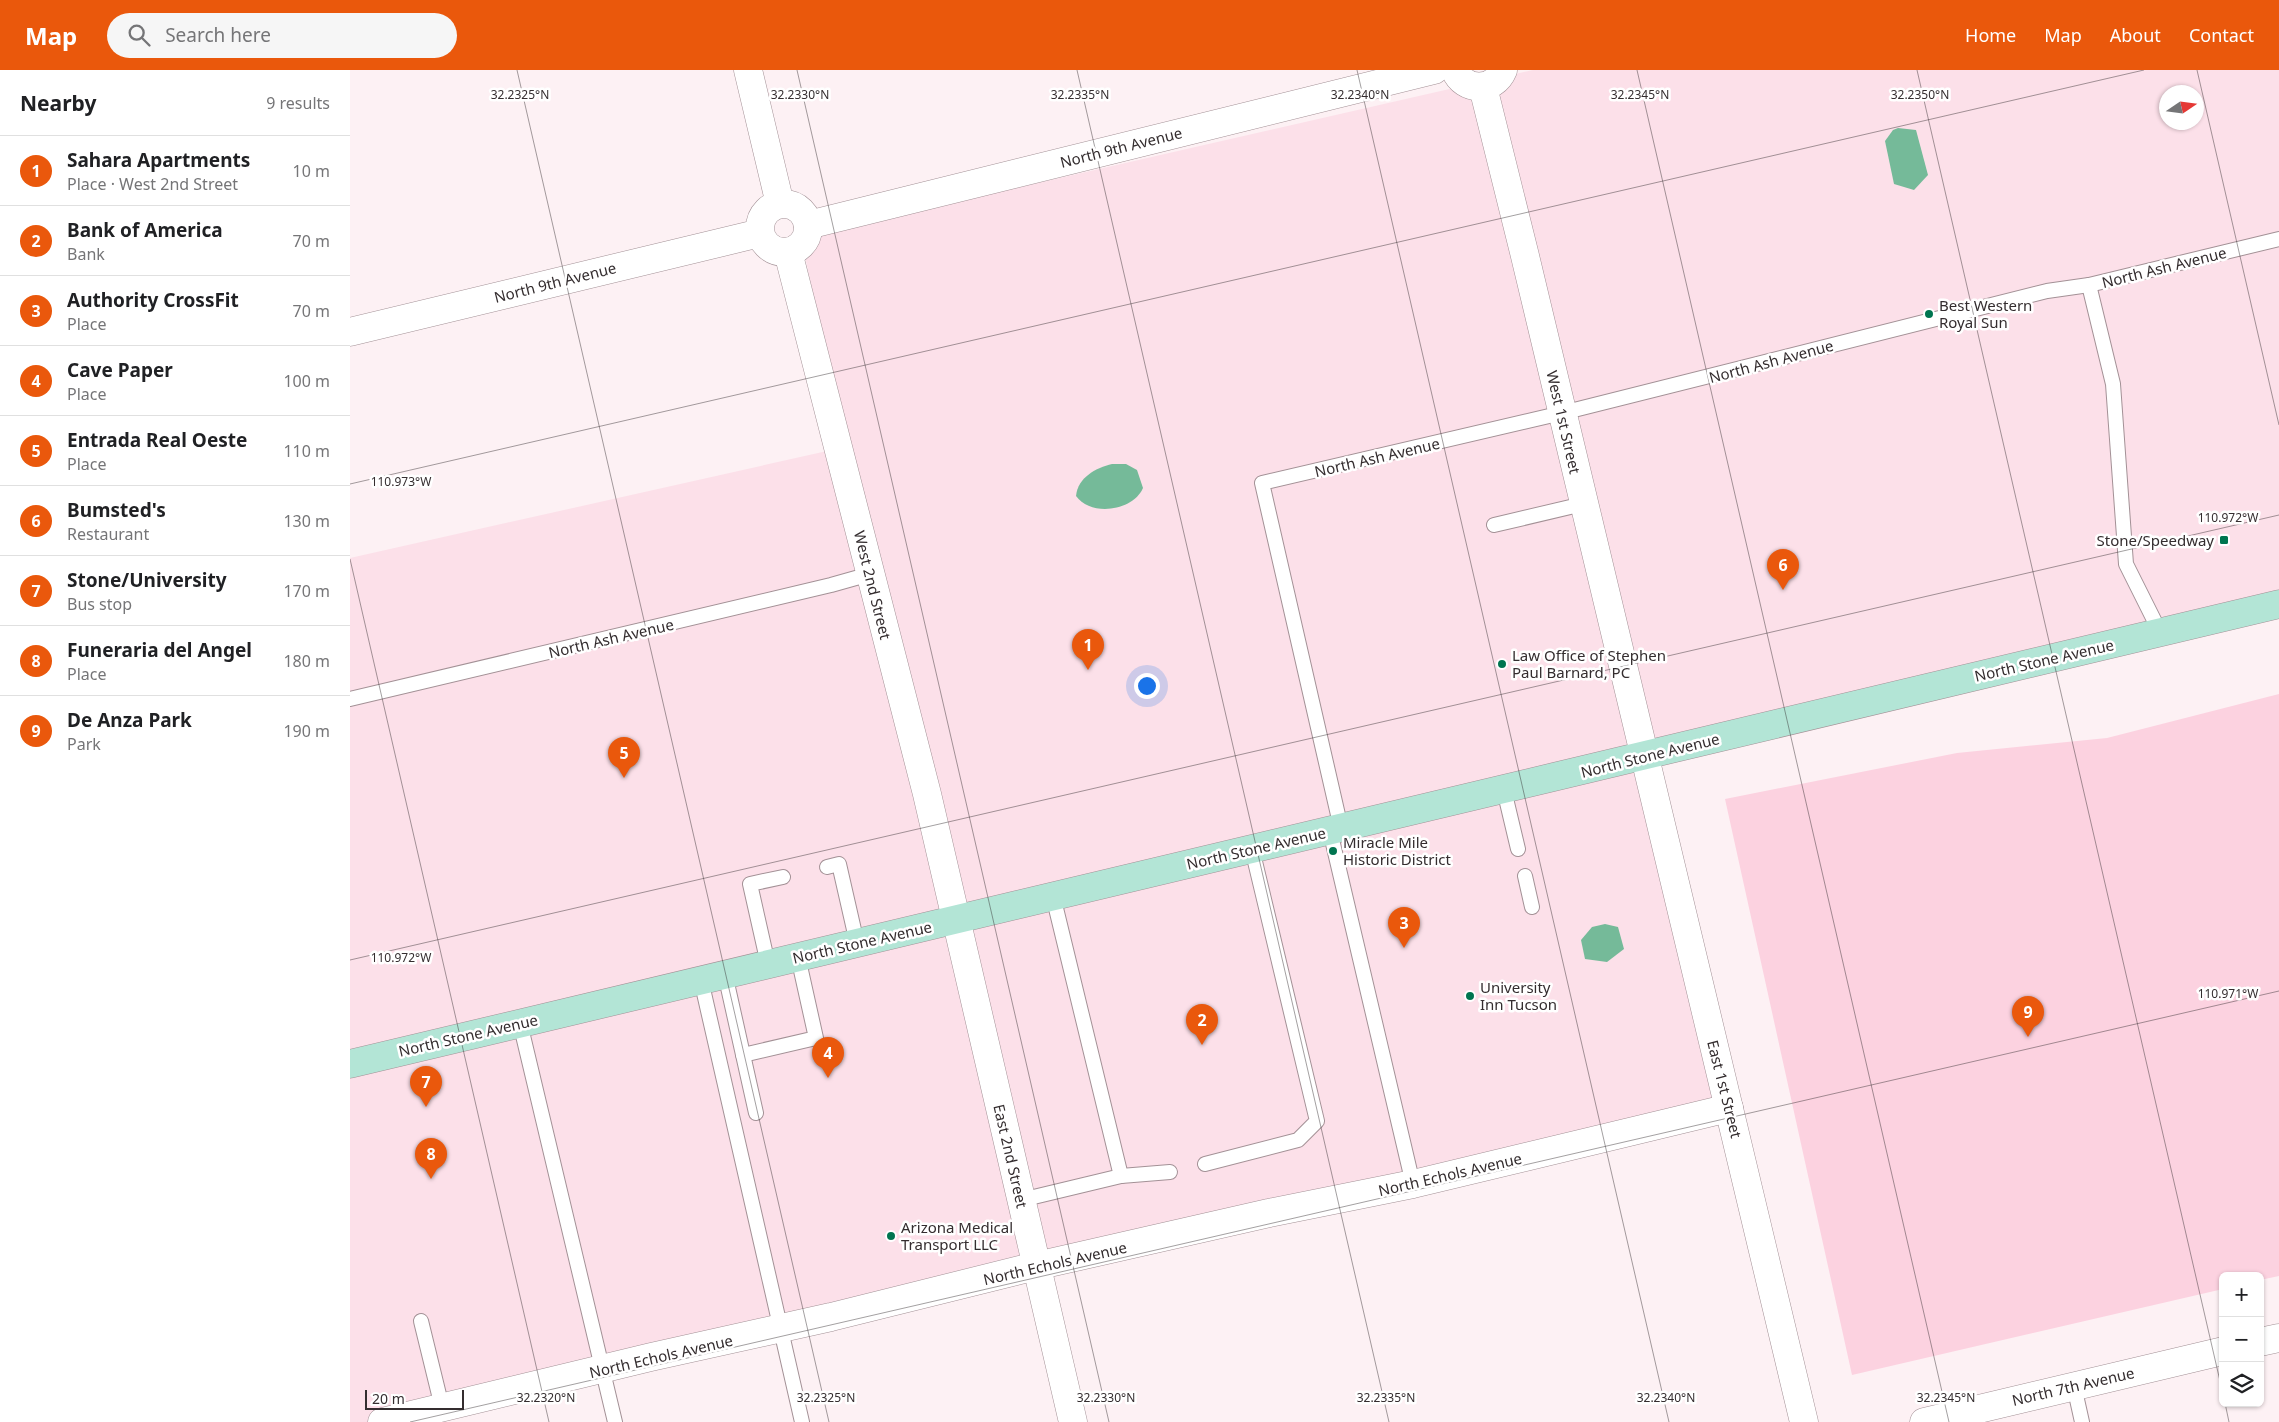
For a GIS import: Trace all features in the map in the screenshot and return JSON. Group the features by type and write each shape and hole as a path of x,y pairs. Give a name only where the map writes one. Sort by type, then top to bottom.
{"main road":[{"name":"North Stone Avenue","path":"350,1064 2279,604"},
{"path":"350,1078 411,1049"}],"street":[{"path":"748,70 780,204"},
{"name":"North 9th Avenue","path":"808,225 1434,70"},
{"path":"1455,70 1458,78 1470,86 1493,79"},
{"name":"West 1st Street","path":"1493,79 1562,413 1644,756"},
{"path":"780,204 794,205 803,213 808,225 807,237 799,247 788,252 775,251 765,243 760,233 761,219 769,208 780,204"},
{"name":"North 9th Avenue","path":"350,332 760,233"},
{"name":"West 2nd Street","path":"788,252 924,785 956,919"},
{"name":"East 1st Street","path":"1644,756 1804,1422"},
{"name":"East 2nd Street","path":"956,919 1073,1422"},
{"name":"North Echols Avenue","path":"382,1422 602,1369 780,1329 1036,1266 1269,1213 1413,1184 1729,1108"},
{"path":"2264,1341 2279,1338"},
{"name":"North 7th Avenue","path":"1924,1422 2219,1352"}],"lane":[{"name":"North Ash Avenue","path":"1336,830 1262,483 1562,413 2047,291 2089,285 2279,239"},
{"path":"2089,285 2113,384 2126,564 2160,632"},
{"path":"1494,525 1583,504"},
{"name":"North Ash Avenue","path":"350,699 832,585 870,574"},
{"path":"1504,790 1518,849"},
{"path":"1336,830 1413,1184"},
{"path":"1205,1164 1298,1140 1317,1121 1252,849"},
{"path":"827,866 839,864 857,943"},
{"path":"1525,876 1532,907"},
{"path":"768,964 750,884 783,877"},
{"path":"1053,896 1121,1176"},
{"path":"743,1055 816,1038 798,957"},
{"path":"713,977 743,1055 756,1113"},
{"path":"713,977 780,1329 802,1422"},
{"path":"520,1023 615,1422"},
{"path":"1021,1200 1121,1176 1170,1172"},
{"path":"421,1321 442,1408"},
{"path":"2074,1386 2082,1422"}],"shaded area":[{"path":"1533,70 2279,70 2279,604 1644,756 1729,1108 382,1422 350,1422 350,558 845,447 801,237"},
{"path":"1898,128 1916,130 1928,175 1914,190 1894,184 1885,141 1893,130"},
{"path":"1112,464 1126,464 1137,470 1143,488 1138,496 1130,502 1111,509 1091,507 1083,503 1076,496 1080,484 1089,474"},
{"path":"2279,694 2279,1276 2264,1279 2264,1272 2219,1272 2219,1290 1852,1375 1725,799 1957,753 2107,738"},
{"path":"1605,924 1618,927 1624,949 1607,962 1585,959 1581,940 1592,927"}],"place":[{"name":"Best Western Royal Sun","path":"1929,314"},
{"name":"Stone/Speedway","path":"2224,540"},
{"name":"Bumsted's","path":"1783,590"},
{"name":"Law Office of Stephen Paul Barnard, PC","path":"1502,664"},
{"name":"Sahara Apartments","path":"1088,670"},
{"name":"Entrada Real Oeste","path":"624,778"},
{"name":"Miracle Mile Historic District","path":"1333,851"},
{"name":"Authority CrossFit","path":"1404,948"},
{"name":"University Inn Tucson","path":"1470,996"},
{"name":"De Anza Park","path":"2028,1037"},
{"name":"Bank of America","path":"1202,1045"},
{"name":"Cave Paper","path":"828,1078"},
{"name":"Stone/University","path":"426,1107"},
{"name":"Funeraria del Angel","path":"431,1179"},
{"name":"Arizona Medical Transport LLC","path":"891,1236"}]}
